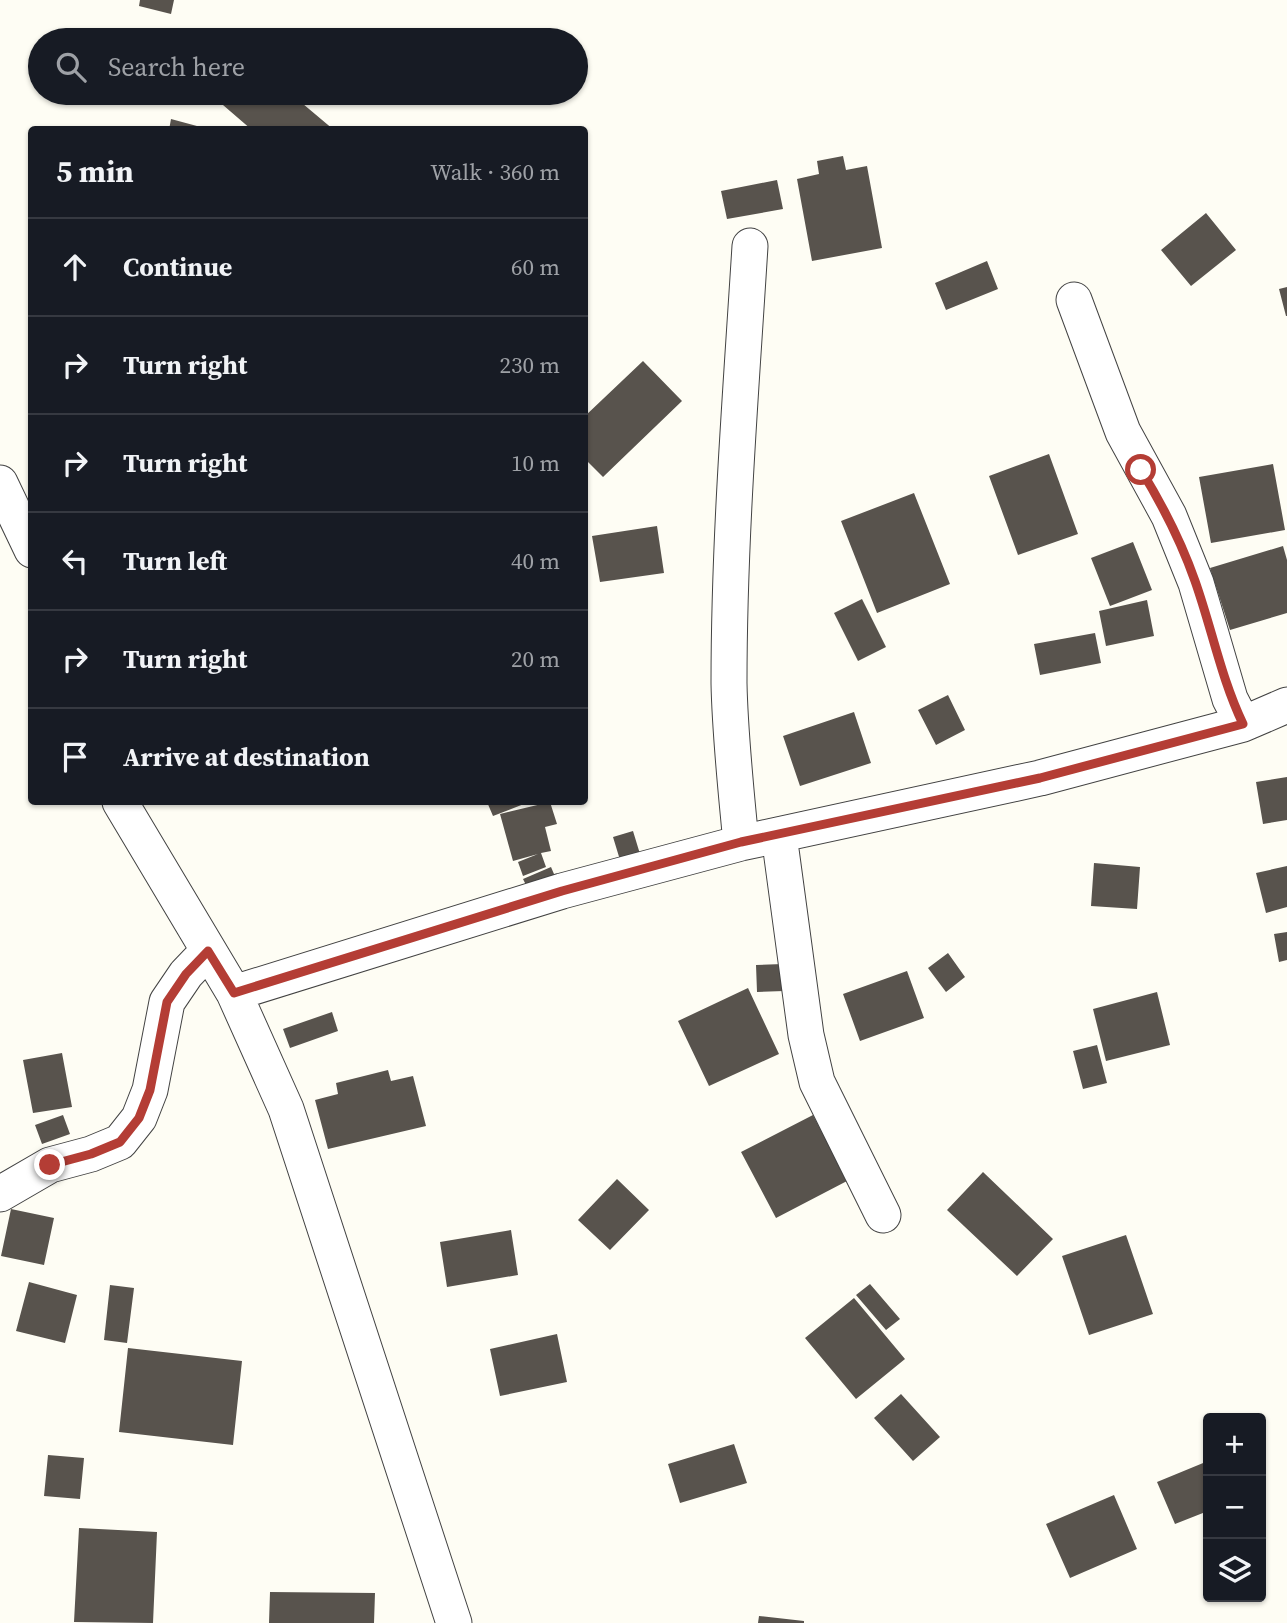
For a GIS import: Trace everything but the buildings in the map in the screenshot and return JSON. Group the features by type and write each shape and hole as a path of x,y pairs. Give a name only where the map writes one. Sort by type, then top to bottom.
{"street":[{"path":"741,842 730,709 731,535 750,246"},
{"path":"1074,300 1123,432 1169,516 1196,583 1230,699 1243,724"},
{"path":"0,483 28,542"},
{"path":"234,993 562,891 741,842 1040,778 1243,724 1287,705"},
{"path":"122,805 234,993 286,1109 454,1623"},
{"path":"779,835 806,1035 817,1082 883,1215"},
{"path":"0,1194 50,1165 91,1154 120,1142 139,1118 150,1090 167,1002 186,974 208,951"}],"route":[{"path":"50,1165 91,1154 120,1142 139,1118 150,1090 167,1002 186,974 208,951 234,993 562,891 741,842 1040,778 1243,724 1230,699 1196,583 1169,516 1141,470"}]}
